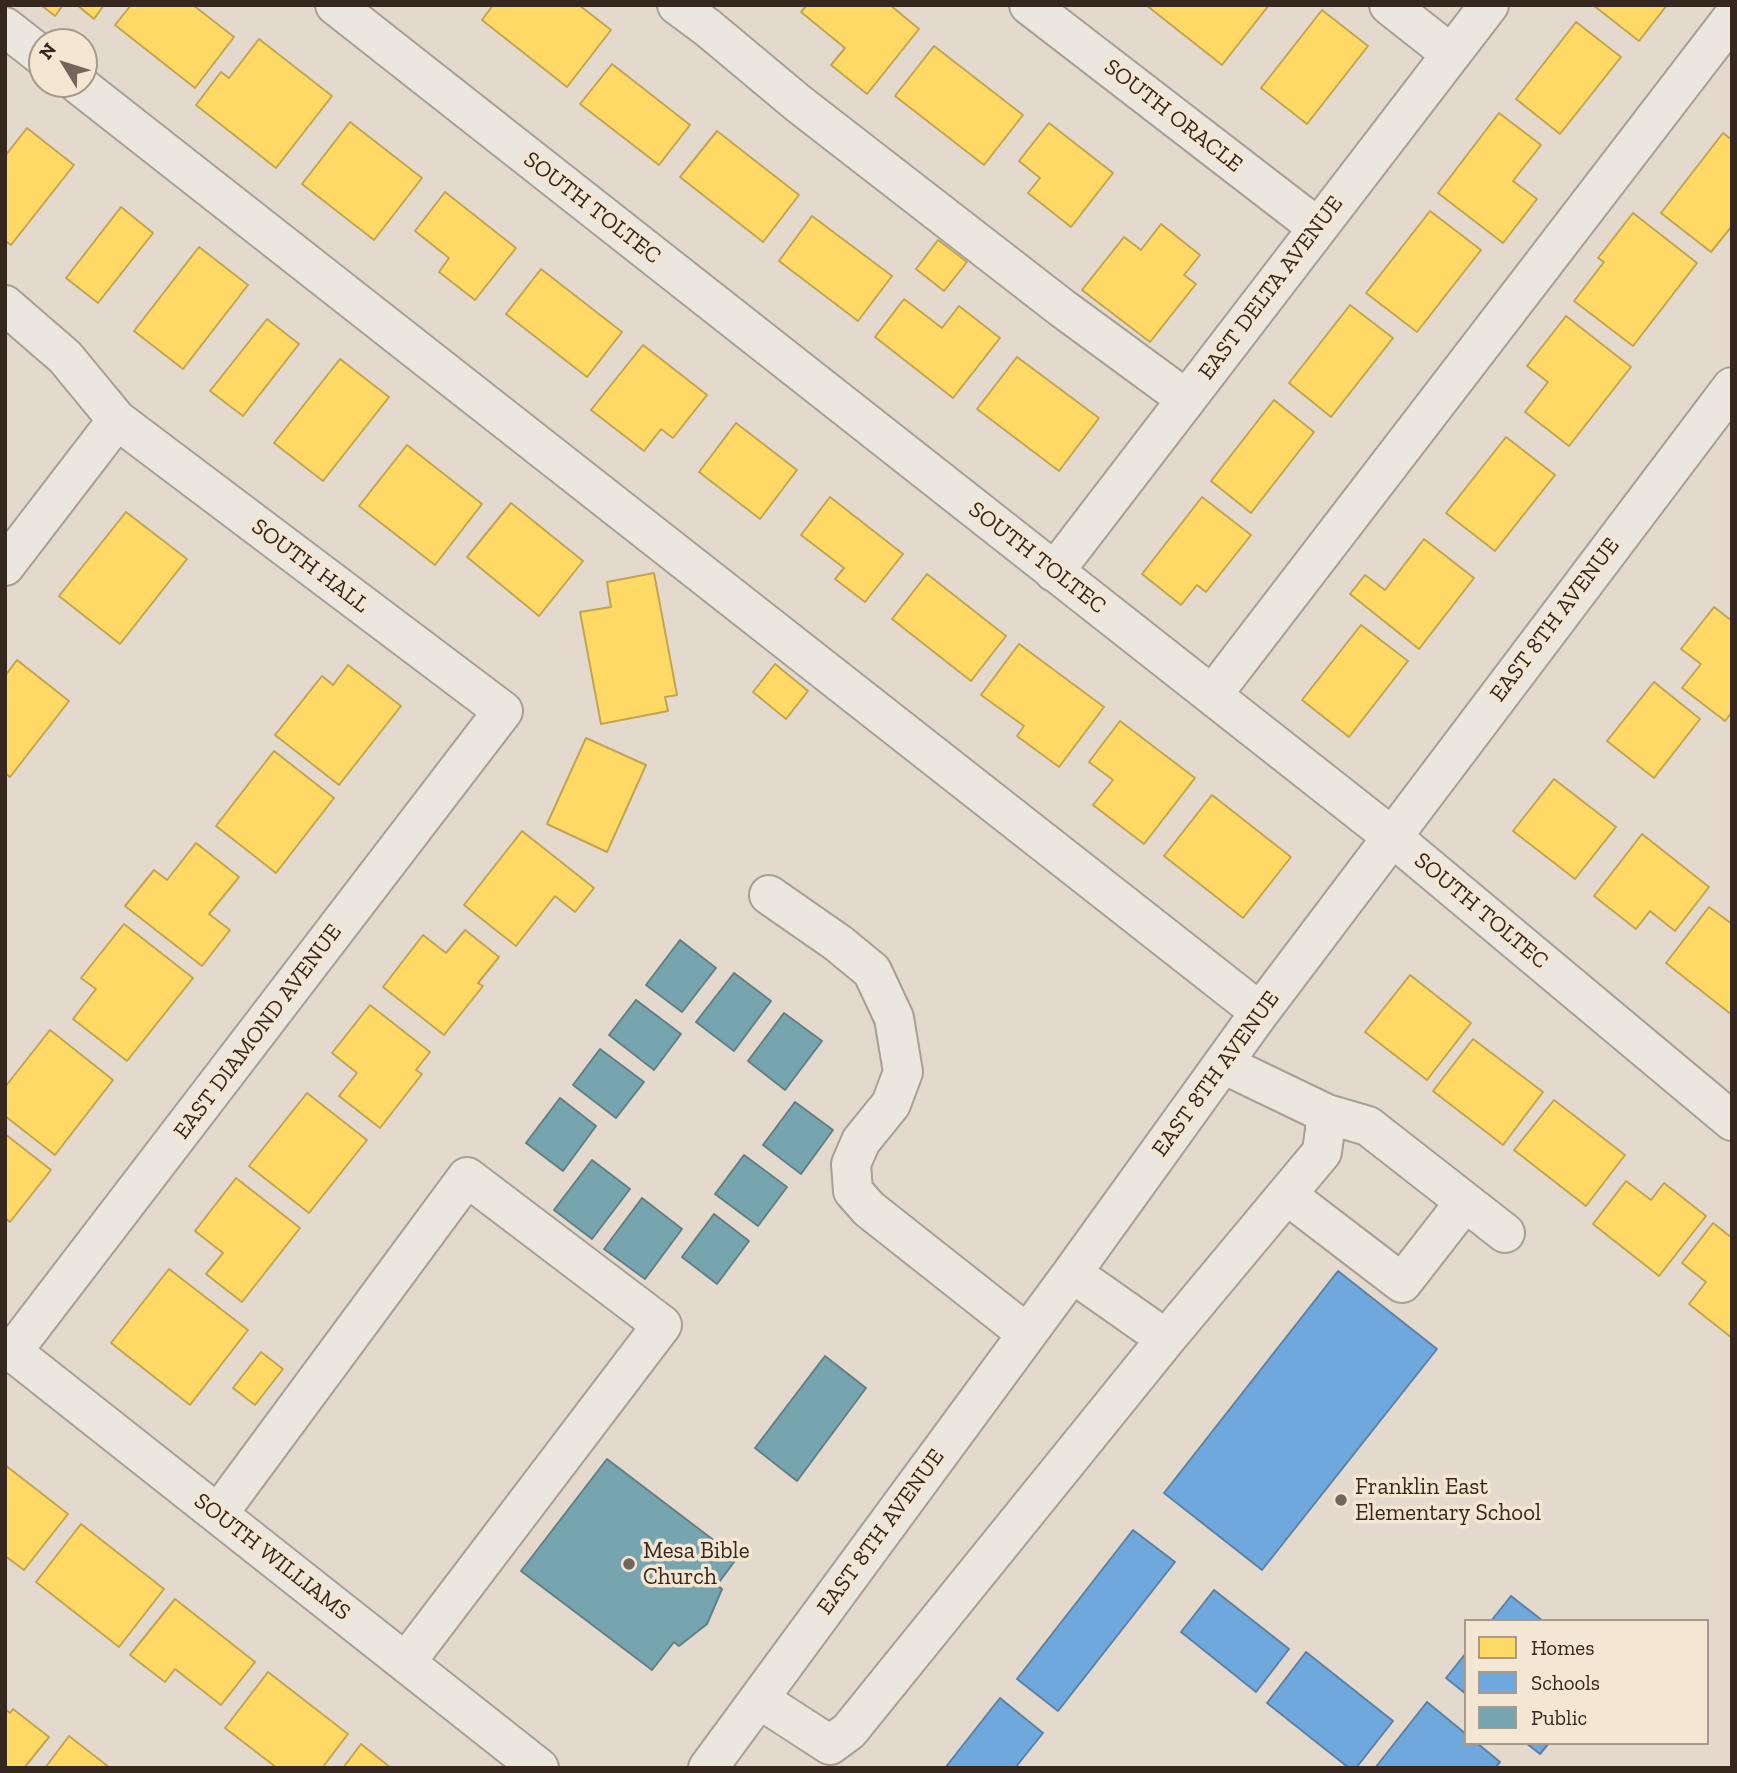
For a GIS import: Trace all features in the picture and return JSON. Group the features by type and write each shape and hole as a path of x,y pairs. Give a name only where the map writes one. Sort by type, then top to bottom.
{"street":[{"name":"SOUTH TOLTEC","path":"335,5 1391,836 1732,1121"},
{"path":"677,5 799,104 1062,308 1186,399"},
{"name":"SOUTH ORACLE","path":"1029,5 1317,228"},
{"path":"1389,5 1451,54"},
{"name":"EAST DELTA AVENUE","path":"1054,572 1489,5"},
{"path":"1213,694 1732,18"},
{"path":"5,27 28,45"},
{"path":"96,98 1260,1012"},
{"name":"SOUTH HALL","path":"5,305 65,357 117,420 503,712"},
{"name":"EAST 8TH AVENUE","path":"708,1768 1260,1012 1732,387"},
{"path":"5,566 117,420"},
{"name":"EAST DIAMOND AVENUE","path":"9,1349 503,712"},
{"path":"769,895 838,943 872,971 894,1018 903,1072 891,1104 861,1141 851,1164 853,1191 869,1209 1026,1334"},
{"path":"1223,1064 1327,1114 1368,1126 1505,1233"},
{"path":"759,1699 830,1745 849,1731 1166,1339 1322,1152 1327,1114"},
{"path":"218,1514 467,1177 662,1325 406,1662"},
{"path":"1287,1195 1402,1283 1465,1202"},
{"path":"1072,1273 1166,1339"},
{"name":"SOUTH WILLIAMS","path":"9,1349 538,1768"}],"building: Homes":[{"path":"41,5 63,5 55,16"},
{"path":"77,5 104,5 94,19"},
{"path":"131,5 193,5 234,37 195,88 115,25"},
{"path":"493,5 579,5 611,30 567,87 482,20"},
{"path":"807,5 890,5 919,29 867,94 831,65 845,48 801,12"},
{"path":"1146,5 1269,5 1222,65"},
{"path":"1593,5 1667,5 1639,41"},
{"path":"1322,10 1368,46 1307,124 1261,88"},
{"path":"1576,22 1621,57 1560,134 1516,99"},
{"path":"259,39 332,96 276,168 196,105 221,72 229,78"},
{"path":"934,46 1023,115 984,165 895,96"},
{"path":"612,64 690,125 659,165 580,104"},
{"path":"1499,113 1541,145 1513,181 1537,199 1503,243 1438,193"},
{"path":"350,122 422,178 374,240 302,184"},
{"path":"1049,123 1113,173 1071,227 1028,193 1040,178 1019,161"},
{"path":"27,128 74,165 11,245 5,241 5,156"},
{"path":"717,131 799,195 763,242 680,177"},
{"path":"1723,133 1732,140 1732,226 1711,252 1661,213"},
{"path":"445,192 516,248 475,300 439,272 449,258 415,231"},
{"path":"121,207 153,233 98,303 66,278"},
{"path":"1430,211 1481,250 1417,332 1366,293"},
{"path":"1633,213 1697,263 1633,346 1574,301 1604,262 1598,258"},
{"path":"812,216 892,276 858,321 779,261"},
{"path":"1161,224 1200,255 1184,275 1196,284 1150,342 1082,290 1124,237 1141,250"},
{"path":"938,240 967,262 944,291 916,269"},
{"path":"199,247 248,285 183,369 134,331"},
{"path":"541,269 622,332 587,377 506,314"},
{"path":"904,299 942,328 959,306 1000,338 953,398 875,337"},
{"path":"1350,305 1393,338 1331,417 1289,383"},
{"path":"1566,316 1631,367 1569,446 1525,412 1548,382 1527,366"},
{"path":"267,319 299,344 243,416 210,391"},
{"path":"643,345 707,395 673,438 661,429 644,451 591,410"},
{"path":"1017,357 1099,418 1059,471 977,409"},
{"path":"340,359 389,397 323,481 274,443"},
{"path":"1274,400 1314,432 1251,513 1211,481"},
{"path":"736,423 797,470 760,519 699,472"},
{"path":"1506,437 1555,475 1495,551 1446,513"},
{"path":"407,445 482,504 435,565 359,506"},
{"path":"830,497 903,554 865,602 835,579 844,568 801,535"},
{"path":"1202,497 1251,535 1206,592 1197,585 1181,605 1142,574"},
{"path":"511,503 583,561 539,616 467,557"},
{"path":"126,512 187,559 120,644 59,596"},
{"path":"1424,539 1474,578 1419,649 1350,594 1365,575 1385,590"},
{"path":"654,573 677,695 665,697 668,711 601,724 580,612 611,607 607,582"},
{"path":"927,574 1006,636 971,681 892,619"},
{"path":"1714,607 1732,621 1732,712 1725,721 1682,688 1701,664 1681,649"},
{"path":"1361,625 1408,661 1349,737 1302,700"},
{"path":"1019,644 1104,707 1059,767 1017,736 1024,726 981,695"},
{"path":"17,660 69,701 10,777 5,773 5,676"},
{"path":"775,664 808,691 786,719 753,692"},
{"path":"348,665 401,706 339,785 275,735 322,676 333,685"},
{"path":"1654,682 1700,719 1654,778 1607,741"},
{"path":"1120,721 1195,778 1144,844 1093,805 1113,780 1089,762"},
{"path":"586,738 646,765 607,852 547,824"},
{"path":"274,751 334,798 276,873 216,826"},
{"path":"1554,779 1616,827 1575,879 1513,831"},
{"path":"1212,795 1291,857 1243,918 1164,856"},
{"path":"522,831 594,888 575,912 555,896 516,946 464,905"},
{"path":"1642,834 1709,887 1675,931 1650,911 1636,929 1594,896"},
{"path":"196,843 239,877 209,914 230,930 202,966 125,906 154,870 167,880"},
{"path":"1709,907 1732,924 1732,1015 1666,963"},
{"path":"124,924 193,978 127,1061 73,1019 96,989 81,978"},
{"path":"465,930 499,957 478,983 483,986 444,1035 383,987 423,935 446,953"},
{"path":"1410,975 1471,1023 1427,1080 1365,1032"},
{"path":"370,1005 430,1052 416,1070 422,1074 380,1128 339,1096 357,1073 332,1053"},
{"path":"50,1030 113,1080 55,1155 5,1116 5,1087"},
{"path":"1473,1039 1543,1092 1503,1145 1433,1091"},
{"path":"307,1093 367,1140 309,1213 249,1166"},
{"path":"1554,1100 1625,1155 1586,1206 1514,1150"},
{"path":"5,1134 51,1170 10,1222 5,1218"},
{"path":"236,1178 300,1228 242,1302 206,1274 223,1253 195,1231"},
{"path":"1626,1181 1651,1200 1664,1183 1706,1216 1659,1276 1593,1224"},
{"path":"1713,1223 1732,1238 1732,1338 1689,1304 1706,1282 1682,1263"},
{"path":"169,1269 248,1330 190,1405 111,1343"},
{"path":"261,1352 283,1369 255,1405 233,1388"},
{"path":"5,1465 68,1514 24,1570 5,1556"},
{"path":"81,1524 164,1589 119,1647 36,1582"},
{"path":"175,1599 255,1662 221,1705 175,1669 165,1682 130,1655"},
{"path":"268,1672 348,1734 322,1768 277,1768 225,1728"},
{"path":"5,1709 10,1713 13,1709 49,1737 24,1768 5,1768"},
{"path":"69,1736 110,1768 45,1768"},
{"path":"361,1744 391,1768 343,1768"}],"building: Schools":[{"path":"1338,1271 1437,1349 1262,1570 1164,1493"},
{"path":"1133,1530 1175,1562 1058,1711 1017,1679"},
{"path":"1214,1590 1289,1649 1256,1692 1181,1632"},
{"path":"1511,1596 1540,1619 1493,1619"},
{"path":"1306,1652 1393,1721 1356,1768 1349,1768 1267,1703"},
{"path":"1464,1656 1464,1692 1446,1678"},
{"path":"1000,1698 1043,1733 1015,1768 945,1768"},
{"path":"1427,1702 1464,1732 1464,1745 1479,1745 1500,1762 1495,1768 1375,1768"},
{"path":"1529,1745 1547,1745 1540,1754"}],"building: Public":[{"path":"680,940 716,968 682,1012 646,985"},
{"path":"734,973 771,1001 734,1051 696,1022"},
{"path":"636,1000 681,1034 654,1070 609,1035"},
{"path":"784,1013 822,1041 785,1090 748,1061"},
{"path":"600,1049 644,1082 616,1118 573,1085"},
{"path":"560,1098 596,1126 563,1171 526,1143"},
{"path":"795,1102 833,1130 801,1174 763,1145"},
{"path":"744,1155 787,1187 758,1226 715,1194"},
{"path":"592,1160 630,1189 592,1239 554,1210"},
{"path":"642,1198 682,1229 645,1279 604,1249"},
{"path":"714,1214 749,1241 717,1284 682,1257"},
{"path":"825,1356 866,1388 797,1481 755,1448"},
{"name":"Mesa Bible Church","path":"607,1459 737,1558 717,1585 722,1589 707,1624 679,1646 674,1642 652,1670 521,1571"}],"place":[{"name":"Franklin East Elementary School","path":"1341,1500"},
{"name":"Mesa Bible Church","path":"629,1564"}]}
